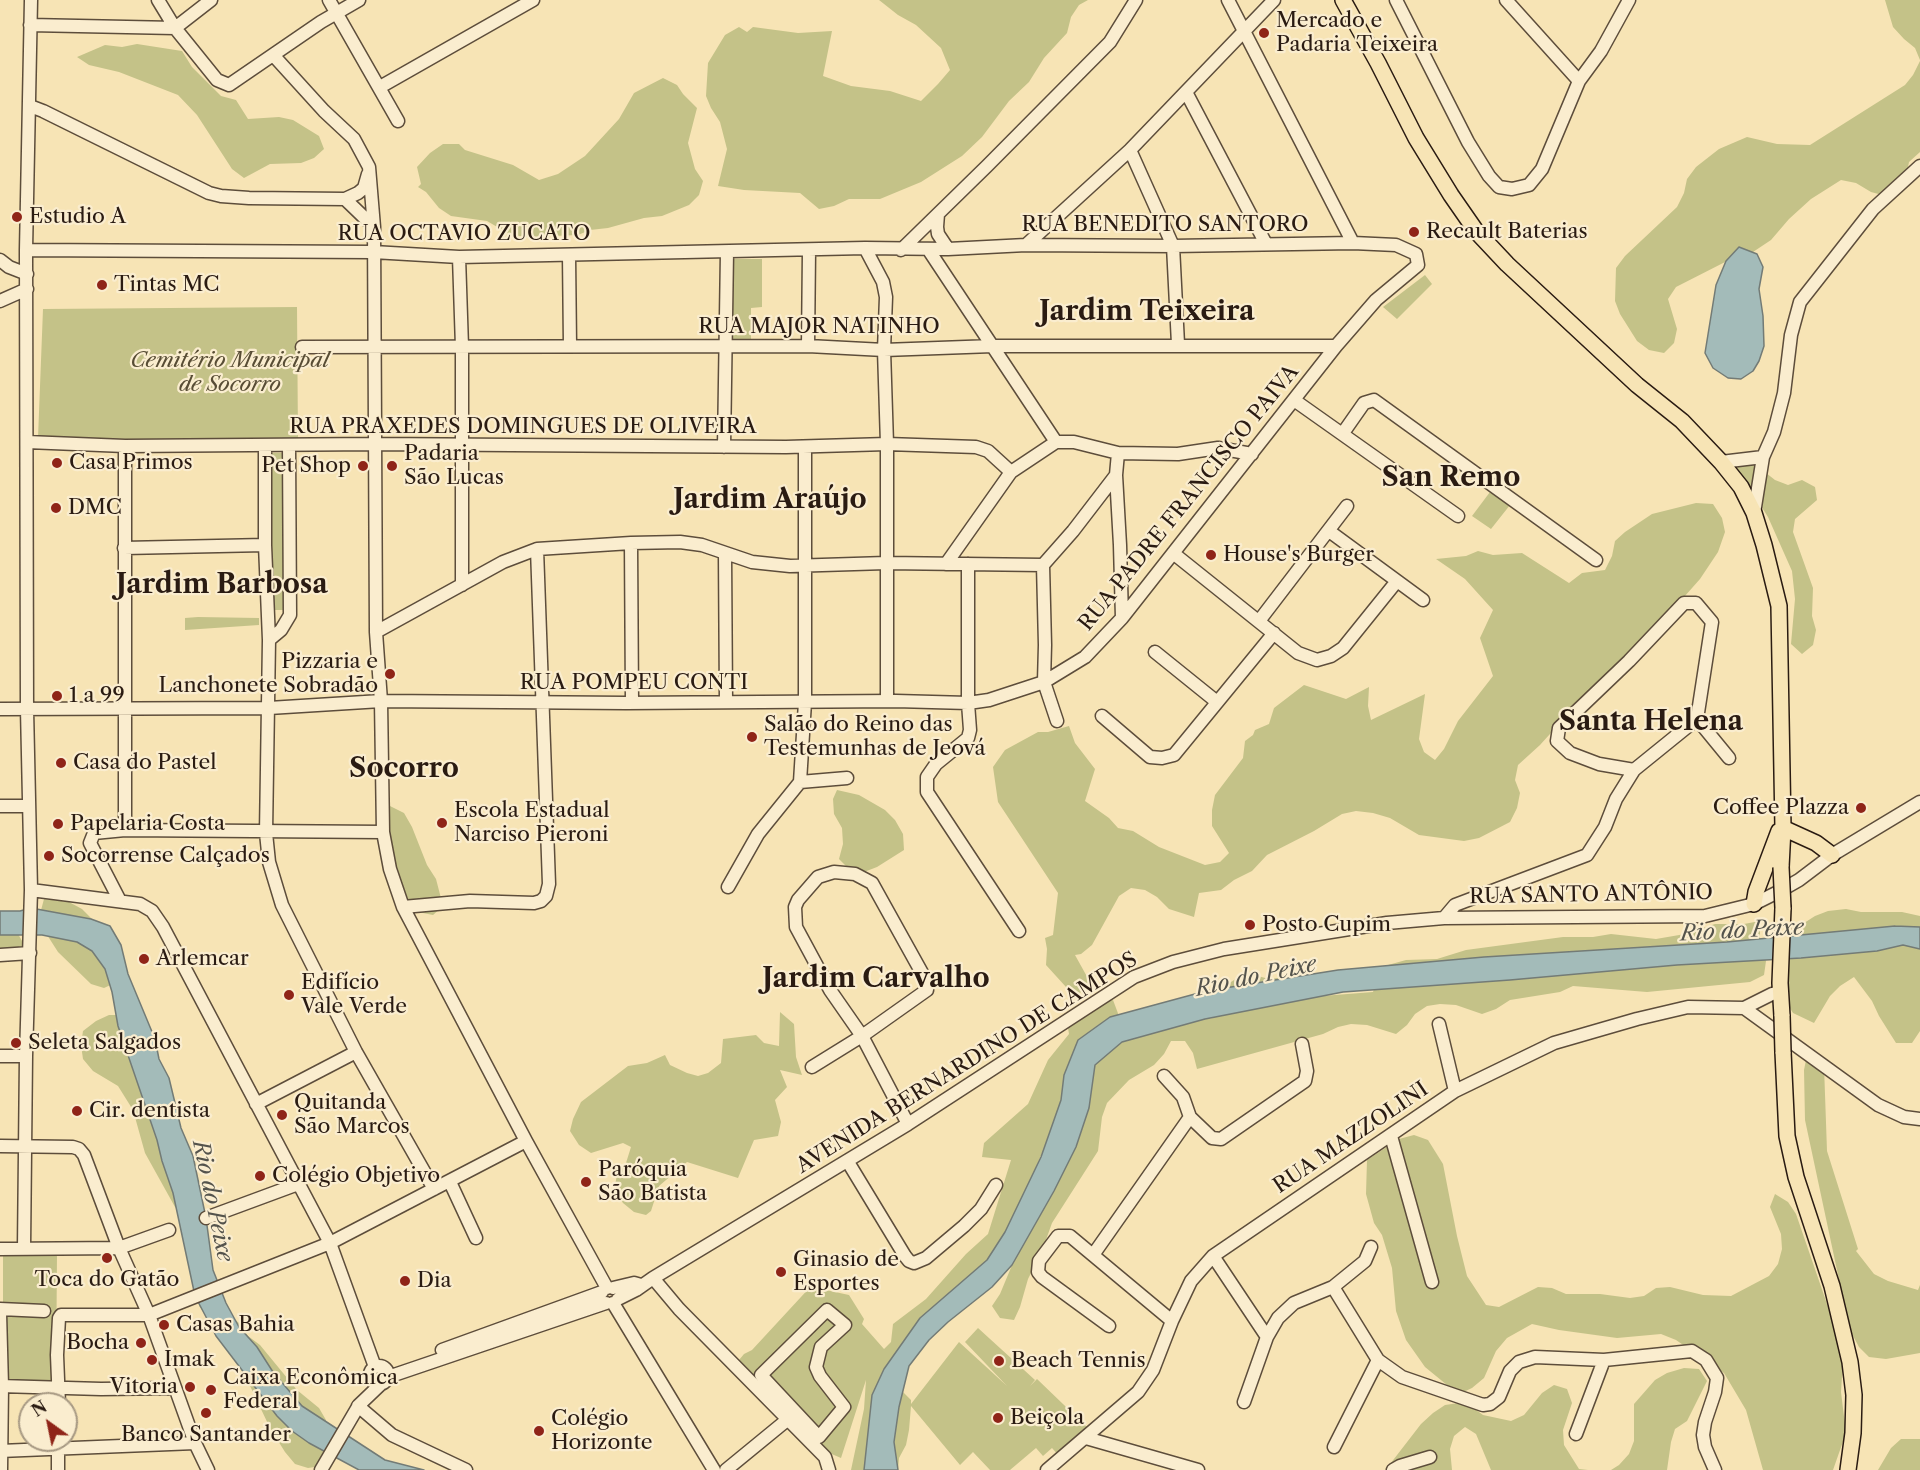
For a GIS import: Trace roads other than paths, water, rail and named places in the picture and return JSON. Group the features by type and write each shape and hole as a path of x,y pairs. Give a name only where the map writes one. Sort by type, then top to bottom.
{"main road":[{"path":"1343,0 1416,138 1476,231 1507,264 1637,385 1682,421 1741,487 1754,513 1779,606 1783,834 1781,867 1783,929 1780,988 1787,1136 1796,1177 1832,1286 1850,1362 1854,1395 1853,1433 1848,1470"},
{"path":"1754,904 1779,831 1816,843 1832,855"}],"street":[{"path":"24,1248 31,893 27,709 26,250 31,0"},
{"path":"158,0 175,28 217,80 229,86 336,12 359,0"},
{"path":"30,25 175,28 211,0"},
{"path":"329,0 399,121"},
{"path":"901,249 1110,42 1136,0"},
{"path":"1228,0 1353,243"},
{"path":"1026,245 1130,150 1274,0"},
{"path":"1396,0 1468,142 1489,176 1499,187 1512,189 1529,185 1542,169 1579,81 1601,51 1629,0"},
{"path":"1506,0 1579,81"},
{"path":"380,87 526,5"},
{"path":"274,56 354,140 369,166 374,227 376,632 381,701 383,832 390,869 403,907 526,1141 610,1295 714,1470"},
{"path":"1186,92 1266,244"},
{"path":"30,106 209,193 221,196 345,199 364,188 369,166"},
{"path":"1130,150 1173,246 1178,344"},
{"path":"1754,513 1763,457 1774,432 1784,393 1791,335 1800,302 1813,282 1873,209 1920,166"},
{"path":"345,199 374,227"},
{"path":"938,214 938,234 948,249"},
{"name":"RUA BENEDITO SANTORO","path":"901,249 1026,245 1173,246 1353,243 1396,245 1416,254 1419,265"},
{"path":"865,248 883,282 886,297 887,701"},
{"name":"RUA OCTAVIO ZUCATO","path":"26,250 373,252 459,257 901,249"},
{"path":"927,249 1056,442"},
{"path":"808,346 809,251"},
{"path":"724,447 728,252"},
{"path":"569,255 570,346"},
{"path":"459,257 462,347 462,585"},
{"path":"0,260 9,267 27,274"},
{"name":"RUA PADRE FRANCISCO PAIVA","path":"887,701 968,703 990,700 1044,682 1085,657 1122,618 1336,346 1376,300 1419,265"},
{"path":"0,301 27,289"},
{"name":"RUA MAJOR NATINHO","path":"302,347 808,346 885,350 1178,344 1336,346"},
{"path":"1294,400 1458,516"},
{"path":"1343,434 1364,403 1374,400 1596,560"},
{"name":"RUA PRAXEDES DOMINGUES DE OLIVEIRA","path":"27,442 125,446 375,444 805,447 887,444 976,447 988,451 1011,472"},
{"path":"946,564 1011,472 1056,442 1074,442 1118,453 1178,454 1218,448 1252,454"},
{"path":"125,446 125,830"},
{"path":"265,446 269,708 266,833 269,862 282,905 356,1052 434,1189"},
{"path":"268,635 281,630 290,615 289,446"},
{"path":"728,887 758,834 801,782 805,702 805,447"},
{"path":"1118,453 1116,475 1122,618"},
{"path":"1721,462 1763,457"},
{"path":"1057,721 1044,682 1046,645 1043,565 1073,531 1116,475"},
{"path":"1260,619 1347,506"},
{"path":"1329,531 1423,600"},
{"path":"376,632 503,562 537,549 680,542 702,545 752,562 790,567 886,563 1043,565"},
{"path":"631,543 632,703"},
{"path":"124,548 265,544"},
{"path":"403,907 470,901 534,903 546,896 549,884 537,549"},
{"path":"1173,553 1260,619 1298,653 1317,660 1331,656 1343,648 1397,581"},
{"path":"725,554 726,702"},
{"path":"968,564 970,730 968,738 936,764 927,777 927,792 1020,931"},
{"path":"1444,918 1455,904 1587,855 1605,827 1616,799 1634,770 1697,719 1712,622 1696,603 1684,603 1629,661 1559,728 1557,741 1570,753 1599,764 1634,770"},
{"path":"1102,716 1150,758 1162,759 1174,755 1274,633"},
{"path":"1155,652 1217,702"},
{"name":"RUA POMPEU CONTI","path":"0,709 269,708 381,701 632,703 887,701"},
{"path":"1697,719 1730,758"},
{"path":"801,782 847,778"},
{"name":"RUA SANTO ANTÔNIO","path":"1444,918 1705,916 1754,904 1799,880 1832,855 1920,802"},
{"path":"0,806 29,806"},
{"path":"120,901 90,843 94,833 125,830 266,833 383,832"},
{"path":"812,1067 862,1036 927,990 927,982 872,883 855,874 834,872 818,877 798,900 795,907 796,927 830,990 862,1036 908,1124"},
{"path":"31,893 120,901 140,904 152,911 163,927 330,1244 380,1374 358,1405 322,1468"},
{"name":"AVENIDA BERNARDINO DE CAMPOS","path":"380,1374 610,1295 636,1290 848,1162 1134,977 1173,962 1224,949 1387,922 1444,918"},
{"path":"0,955 30,950"},
{"name":"RUA MAZZOLINI","path":"1047,1470 1138,1392 1153,1370 1191,1281 1216,1254 1455,1090 1554,1043 1688,1007 1744,1008 1780,988"},
{"path":"1744,1008 1878,1105 1904,1117 1920,1119"},
{"path":"1439,1024 1455,1090"},
{"path":"1164,1076 1183,1097 1190,1117 1212,1138 1225,1137 1305,1081 1307,1071 1302,1044"},
{"path":"256,1104 356,1052"},
{"path":"0,1056 26,1056"},
{"path":"1093,1254 1190,1117"},
{"path":"1391,1136 1432,1282"},
{"path":"59,1392 57,1355 60,1316 149,1315 330,1244 526,1141"},
{"path":"0,1146 73,1147 79,1149 84,1155 119,1248 149,1315 195,1443 208,1470"},
{"path":"848,1162 905,1256 914,1263 926,1257 964,1227 981,1209 996,1185"},
{"path":"450,1182 476,1238"},
{"path":"206,1218 298,1184"},
{"path":"0,1249 119,1248 169,1230"},
{"path":"1109,1326 1038,1272 1039,1262 1058,1236 1070,1236 1172,1321"},
{"path":"1244,1402 1269,1333 1278,1318 1294,1303 1333,1287 1365,1262 1371,1247"},
{"path":"1216,1254 1269,1333"},
{"path":"653,1278 679,1309 819,1437 844,1407 820,1376 816,1367 821,1347 845,1325 827,1310 756,1379"},
{"path":"1333,1287 1378,1360 1402,1377 1483,1405 1490,1404 1499,1397 1510,1371 1519,1362 1534,1356 1604,1360 1692,1351 1706,1360 1717,1378 1703,1435 1705,1447 1715,1470"},
{"path":"1,1470 0,1311 44,1311"},
{"path":"1334,1447 1378,1360"},
{"path":"1576,1434 1604,1360"},
{"path":"756,1379 787,1420 825,1457 829,1470"},
{"path":"1,1386 174,1388"},
{"path":"358,1405 392,1435 466,1470"},
{"path":"726,1470 787,1420"},
{"path":"1086,1438 1169,1466 1198,1470"},
{"path":"78,1444 195,1443"},
{"path":"0,1451 18,1449"},
{"path":"58,1452 58,1470"},
{"path":"1393,1470 1430,1457"}],"water":[{"path":"1739,247 1757,254 1763,267 1759,289 1764,346 1753,371 1741,379 1728,378 1713,368 1705,353 1716,285 1726,261"},
{"path":"31,908 91,919 110,926 121,945 128,974 155,1039 159,1059 169,1078 181,1128 193,1156 206,1218 213,1270 226,1303 239,1327 302,1406 385,1460 424,1470 359,1470 309,1443 277,1416 216,1336 195,1296 173,1193 118,1026 105,969 92,951 77,942 42,935 0,935 0,911 20,911"},
{"path":"1895,926 1920,927 1920,949 1903,945 1877,951 1801,958 1677,965 1343,992 1205,1019 1122,1042 1095,1065 1089,1108 1076,1147 1012,1265 992,1287 929,1340 909,1366 899,1407 894,1442 898,1470 864,1470 872,1395 884,1369 920,1318 987,1260 1005,1232 1041,1157 1061,1100 1064,1075 1078,1040 1110,1017 1206,991 1338,970 1484,957 1727,942"}],"place":[{"name":"Mercado e Padaria Teixeira","path":"1264,33"},
{"name":"Estudio A","path":"17,217"},
{"name":"Recault Baterias","path":"1414,232"},
{"name":"Tintas MC","path":"102,285"},
{"name":"Casa Primos","path":"57,463"},
{"name":"Pet Shop","path":"363,466"},
{"name":"Padaria São Lucas","path":"392,466"},
{"name":"DMC","path":"56,508"},
{"name":"House's Burger","path":"1211,555"},
{"name":"Pizzaria e Lanchonete Sobradão","path":"390,674"},
{"name":"1 a 99","path":"57,696"},
{"name":"Salão do Reino das Testemunhas de Jeová","path":"752,737"},
{"name":"Casa do Pastel","path":"61,763"},
{"name":"Coffee Plazza","path":"1861,808"},
{"name":"Escola Estadual Narciso Pieroni","path":"442,823"},
{"name":"Papelaria Costa","path":"58,824"},
{"name":"Socorrense Calçados","path":"49,856"},
{"name":"Posto Cupim","path":"1250,925"},
{"name":"Arlemcar","path":"144,959"},
{"name":"Edifício Vale Verde","path":"289,995"},
{"name":"Seleta Salgados","path":"16,1043"},
{"name":"Cir. dentista","path":"77,1111"},
{"name":"Quitanda São Marcos","path":"282,1115"},
{"name":"Colégio Objetivo","path":"260,1176"},
{"name":"Paróquia São Batista","path":"586,1182"},
{"name":"Toca do Gatão","path":"107,1258"},
{"name":"Ginasio de Esportes","path":"781,1272"},
{"name":"Dia","path":"405,1281"},
{"name":"Casas Bahia","path":"164,1325"},
{"name":"Bocha","path":"141,1343"},
{"name":"Imak","path":"152,1360"},
{"name":"Beach Tennis","path":"999,1361"},
{"name":"Vitoria","path":"190,1387"},
{"name":"Caixa Econômica Federal","path":"211,1390"},
{"name":"Banco Santander","path":"206,1413"},
{"name":"Beiçola","path":"998,1418"},
{"name":"Colégio Horizonte","path":"539,1431"}],"district":[{"name":"Jardim Teixeira","path":"1147,312"},
{"name":"San Remo","path":"1451,478"},
{"name":"Jardim Araújo","path":"770,500"},
{"name":"Jardim Barbosa","path":"222,585"},
{"name":"Santa Helena","path":"1651,722"},
{"name":"Socorro","path":"404,769"},
{"name":"Jardim Carvalho","path":"876,979"}],"park label":[{"name":"Cemitério Municipal de Socorro","path":"230,373"}],"water label":[{"name":"Rio do Peixe","path":"1742,931"},
{"name":"Rio do Peixe","path":"1256,977"},
{"name":"Rio do Peixe","path":"212,1201"}]}
